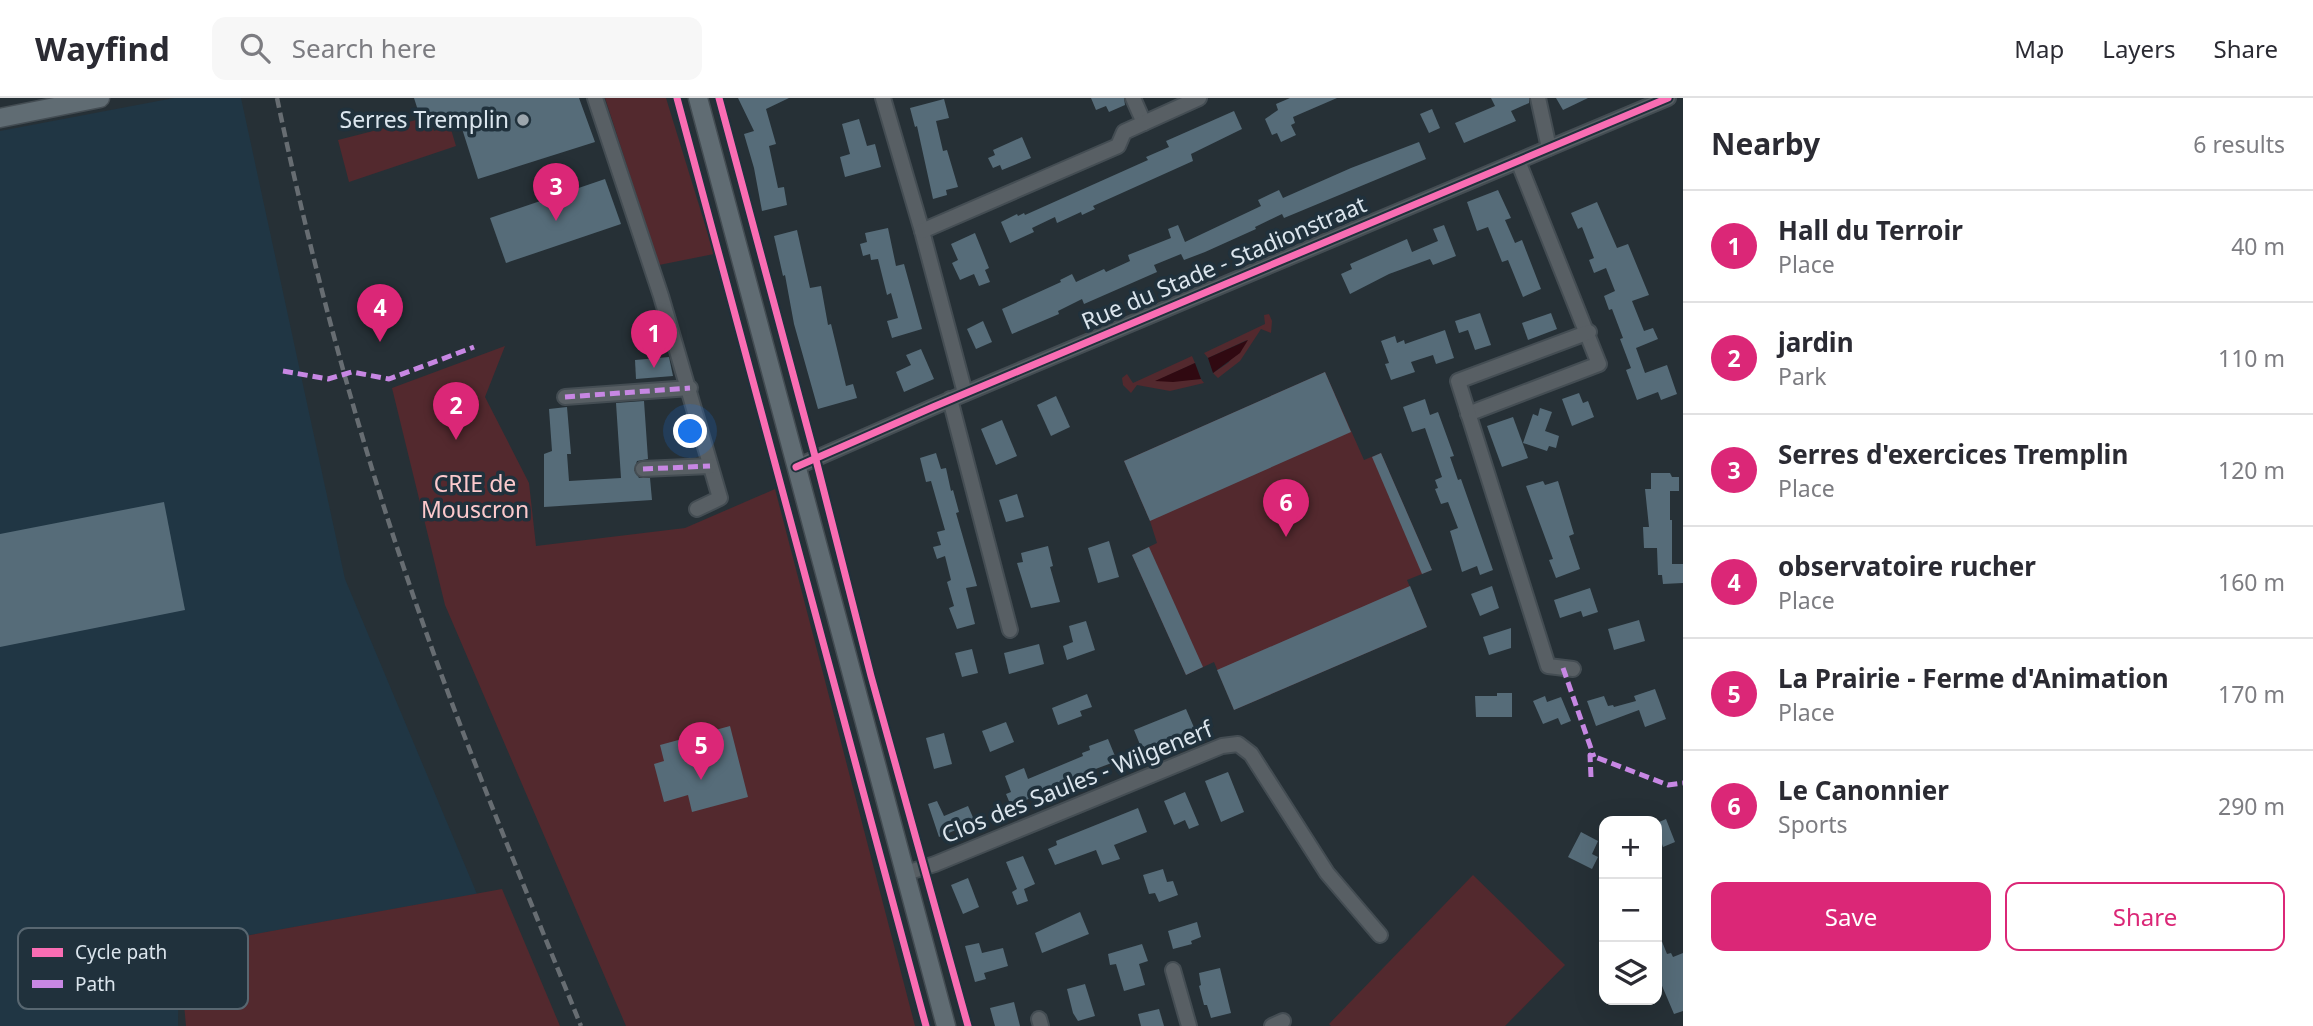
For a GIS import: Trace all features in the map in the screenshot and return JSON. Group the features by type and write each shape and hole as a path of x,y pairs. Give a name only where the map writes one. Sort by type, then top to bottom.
{"main road":[{"path":"0,118 100,98"},
{"path":"698,98 946,1026"}],"street":[{"path":"595,98 690,388 720,499 696,509"},
{"path":"883,98 965,393"},
{"path":"1133,98 1144,123"},
{"path":"922,231 1118,146 1124,132 1199,98"},
{"path":"1538,98 1549,148"},
{"name":"Rue du Stade - Stadionstraat","path":"796,467 950,399 1668,98"},
{"path":"1468,414 1599,364 1589,332 1518,161"},
{"path":"1573,669 1548,666 1458,381 1589,332"},
{"path":"565,397 690,388"},
{"path":"950,399 1010,630"},
{"path":"643,469 710,466"},
{"name":"Clos des Saules - Wilgenerf","path":"906,873 935,864 1222,746 1238,744 1251,754 1326,873 1380,935"},
{"path":"1173,970 1189,1026"}],"shaded area":[{"path":"174,98 241,98 345,579 477,894 248,935 248,928 18,928 18,1009 178,1009 178,1026 0,1026 0,131"},
{"path":"1248,340 1240,353 1213,373 1208,358"},
{"path":"1195,363 1201,379 1155,381"}],"green space":[{"path":"605,98 666,98 714,254 659,265"},
{"path":"416,120 423,127 432,126 434,131 450,126 456,146 349,182 338,140"},
{"path":"1269,314 1272,321 1271,333 1261,329 1240,361 1218,378 1213,373 1228,363 1247,340 1208,358 1204,353 1265,324 1264,315"},
{"name":"CRIE de Mouscron","path":"505,346 485,397 529,483 536,546 685,528 775,489 915,1026 626,1026 445,605 392,388"},
{"path":"1192,356 1195,363 1156,381 1201,379 1204,383 1170,391 1137,385 1131,393 1123,385 1122,378 1127,374 1133,383"},
{"path":"1325,372 1364,460 1381,453 1432,570 1407,580 1427,627 1234,710 1214,662 1186,675 1132,555 1157,543 1124,461"},
{"path":"1473,875 1565,965 1505,1026 1331,1026 1329,1024"},
{"path":"502,889 560,1026 186,1026 184,1009 248,1009 248,935"}],"building":[{"name":"Serres Tremplin","path":"414,98 579,98 595,142 478,179 458,116 423,126"},
{"path":"738,98 789,98 766,109 776,144 769,146 778,188 784,187 787,205 762,211 744,134 754,131"},
{"path":"1091,98 1124,98 1125,105 1109,112 1106,106 1096,110"},
{"path":"1290,98 1337,98 1293,117 1295,123 1291,125 1296,135 1281,142 1277,133 1272,135 1265,119 1278,110 1276,104"},
{"path":"1491,98 1529,98 1529,103 1511,111 1516,121 1464,143 1455,123 1495,106"},
{"path":"1556,98 1588,98 1563,110"},
{"path":"944,99 949,118 936,121 943,151 947,150 958,187 946,190 947,195 933,199 917,126 915,127 910,108"},
{"path":"1432,109 1440,128 1429,133 1420,114"},
{"path":"1234,111 1242,129 1191,154 1193,161 1093,206 1095,209 1082,215 1081,212 1057,223 1055,217 1032,228 1034,232 1010,243 1001,222 1017,214 1025,215 1148,160 1146,157 1169,147 1166,141"},
{"path":"859,119 867,146 875,144 881,167 845,177 840,157 850,154 842,124"},
{"path":"1022,137 1031,158 1002,170 1000,165 993,168 988,158 995,155 993,150"},
{"path":"1419,142 1426,159 1284,218 1282,214 1205,252 1184,260 1181,254 1154,265 1157,272 1084,304 1082,299 1058,311 1059,314 1012,334 1002,309 1061,282 1060,280 1072,274 1076,282 1130,261 1128,255 1171,238 1168,229 1178,225 1185,242 1261,206 1258,200 1279,190 1283,198"},
{"path":"605,179 621,224 506,263 490,218"},
{"path":"1498,190 1511,218 1505,220 1515,243 1522,240 1541,289 1523,297 1508,260 1502,262 1488,227 1477,231 1467,202"},
{"path":"1597,202 1617,248 1628,244 1649,295 1632,301 1644,331 1653,328 1658,339 1636,348 1645,373 1667,365 1677,394 1661,400 1658,392 1637,400 1626,370 1631,368 1620,339 1623,338 1604,296 1615,291 1606,268 1594,273 1589,260 1594,258 1582,227 1578,229 1571,213"},
{"path":"1444,225 1456,256 1433,265 1430,259 1389,274 1350,294 1341,274 1352,269 1350,264 1407,239 1412,252 1438,241 1433,229"},
{"path":"888,228 896,266 904,264 922,329 892,338 887,321 898,318 891,293 887,295 878,259 871,260 870,254 863,256 860,244 867,242 865,233"},
{"path":"797,230 810,288 821,286 828,325 831,324 846,386 853,384 857,398 818,409 794,324 774,236"},
{"path":"975,233 989,268 985,270 990,282 979,286 974,274 960,280 952,263 958,260 951,244"},
{"path":"1480,313 1491,345 1475,350 1468,330 1459,333 1455,321"},
{"path":"1551,313 1557,329 1528,340 1522,323"},
{"path":"983,321 992,342 976,349 967,329"},
{"path":"1445,330 1454,358 1436,364 1433,355 1411,362 1415,372 1391,380 1385,364 1389,363 1381,341 1395,336 1397,343 1404,340 1405,344"},
{"path":"921,349 934,379 904,392 896,372 911,365 906,355"},
{"path":"669,357 673,376 636,379 635,360"},
{"path":"1325,372 1351,432 1150,521 1124,461"},
{"path":"1579,393 1583,403 1588,401 1594,417 1572,426 1562,399"},
{"path":"1056,396 1070,427 1051,436 1037,405"},
{"path":"1425,399 1430,415 1438,412 1454,456 1450,457 1458,480 1461,479 1493,570 1480,575 1477,566 1462,572 1450,531 1458,528 1448,502 1441,504 1435,489 1438,488 1435,480 1442,477 1425,428 1412,432 1403,407"},
{"path":"644,401 648,459 637,461 634,470 639,478 650,478 652,500 544,507 544,454 552,451 549,409 567,407 571,454 567,454 569,481 621,478 616,403"},
{"path":"1540,408 1552,412 1545,431 1559,436 1556,448 1549,446 1547,451 1523,443 1533,414 1538,416"},
{"path":"1513,417 1528,458 1502,467 1487,426"},
{"path":"1002,420 1017,456 996,465 981,429"},
{"path":"936,453 941,469 946,468 951,491 953,490 959,512 956,513 977,586 966,588 975,624 957,629 949,608 954,606 947,582 951,580 945,556 937,559 933,547 941,545 937,532 945,530 931,481 926,482 920,458"},
{"path":"1381,453 1432,570 1422,574 1372,457"},
{"path":"1651,473 1670,473 1672,477 1679,477 1679,491 1670,491 1670,520 1672,564 1683,564 1683,583 1663,584 1662,575 1658,575 1657,548 1644,548 1643,527 1649,527 1645,489 1651,489"},
{"path":"1543,481 1545,485 1558,481 1574,534 1569,536 1580,569 1556,578 1549,560 1553,559 1526,486"},
{"path":"1017,494 1024,517 1006,522 999,500"},
{"path":"164,502 185,610 0,647 0,534"},
{"path":"1109,541 1119,577 1098,583 1088,548"},
{"path":"1048,546 1053,566 1050,567 1060,602 1031,608 1017,563 1023,562 1021,553"},
{"path":"1149,547 1203,667 1186,675 1132,555"},
{"path":"1410,586 1427,627 1234,710 1217,670"},
{"path":"1492,586 1499,608 1480,616 1471,594"},
{"path":"1590,588 1598,612 1583,617 1581,611 1560,618 1554,600"},
{"path":"1639,620 1645,641 1614,650 1608,629"},
{"path":"1086,621 1095,650 1067,660 1063,646 1073,642 1069,626"},
{"path":"1511,628 1511,648 1489,655 1483,637"},
{"path":"1039,644 1044,664 1009,674 1004,653"},
{"path":"972,649 978,673 962,677 955,653"},
{"path":"1655,689 1666,719 1645,727 1639,710 1596,726 1587,701 1604,696 1608,706 1614,707 1636,701 1634,696"},
{"path":"1497,693 1512,693 1512,717 1476,717 1475,696 1497,696"},
{"path":"1087,694 1092,707 1080,711 1082,716 1058,725 1052,708"},
{"path":"1545,696 1547,702 1561,697 1571,721 1561,725 1558,718 1543,724 1533,701"},
{"path":"1186,709 1196,732 1146,752 1144,746 1141,747 1134,730"},
{"path":"1006,722 1014,742 990,752 982,731"},
{"path":"730,726 748,797 692,812 688,795 664,802 654,764 664,761 660,745"},
{"path":"944,733 952,764 934,769 926,738"},
{"path":"1108,739 1117,761 1074,777 1076,781 1011,806 1006,794 1011,792 1005,776 1024,768 1028,779 1083,756 1082,753 1090,750 1089,746"},
{"path":"1228,772 1244,812 1221,822 1205,781"},
{"path":"1185,792 1199,825 1189,829 1185,820 1174,825 1164,801"},
{"path":"937,801 944,816 968,806 975,822 939,837 928,804"},
{"path":"1138,808 1147,832 1114,845 1120,859 1102,865 1096,850 1055,865 1048,849 1057,845 1056,841"},
{"path":"1666,819 1675,842 1663,847 1662,844 1662,821"},
{"path":"1581,832 1598,841 1592,854 1598,857 1592,869 1568,857"},
{"path":"1023,856 1035,884 1024,889 1028,901 1017,905 1012,892 1017,889 1006,862"},
{"path":"1163,869 1167,882 1173,881 1178,895 1159,902 1155,893 1149,894 1143,875"},
{"path":"968,878 979,907 963,914 951,885"},
{"path":"1080,912 1089,934 1042,953 1035,933"},
{"path":"1197,922 1201,937 1191,941 1192,944 1173,949 1168,931"},
{"path":"1662,942 1667,954 1671,953 1673,957 1683,953 1683,1011 1674,1014 1662,986"},
{"path":"979,943 982,953 1003,948 1008,966 984,973 986,979 975,982 965,946"},
{"path":"1142,944 1148,961 1139,964 1145,985 1124,991 1116,964 1110,965 1108,954"},
{"path":"1220,968 1231,1013 1211,1018 1207,1005 1204,1005 1199,973"},
{"path":"1085,984 1095,1016 1078,1021 1073,1013 1067,989"},
{"path":"1014,1002 1020,1026 995,1026 990,1008"},
{"path":"1159,1009 1164,1026 1141,1026 1138,1014"}],"railway":[{"path":"277,98 324,301 403,567 501,830 581,1026"}],"marked path":[{"path":"283,371 328,379 352,372 389,379 474,347"},
{"path":"565,397 690,388"},
{"path":"643,469 710,466"},
{"path":"1563,668 1594,757"},
{"path":"1591,777 1590,755 1668,785 1683,783"}],"cycle path":[{"path":"677,98 926,1026"},
{"path":"719,98 871,676 968,1026"},
{"path":"796,467 1668,98"}],"place":[{"name":"Serres Tremplin","path":"523,120"},
{"name":"Serres d'exercices Tremplin","path":"556,221"},
{"name":"observatoire rucher","path":"380,342"},
{"name":"Hall du Terroir","path":"654,368"},
{"name":"jardin","path":"456,440"},
{"name":"Le Canonnier","path":"1286,537"},
{"name":"La Prairie - Ferme d'Animation","path":"701,780"}]}
